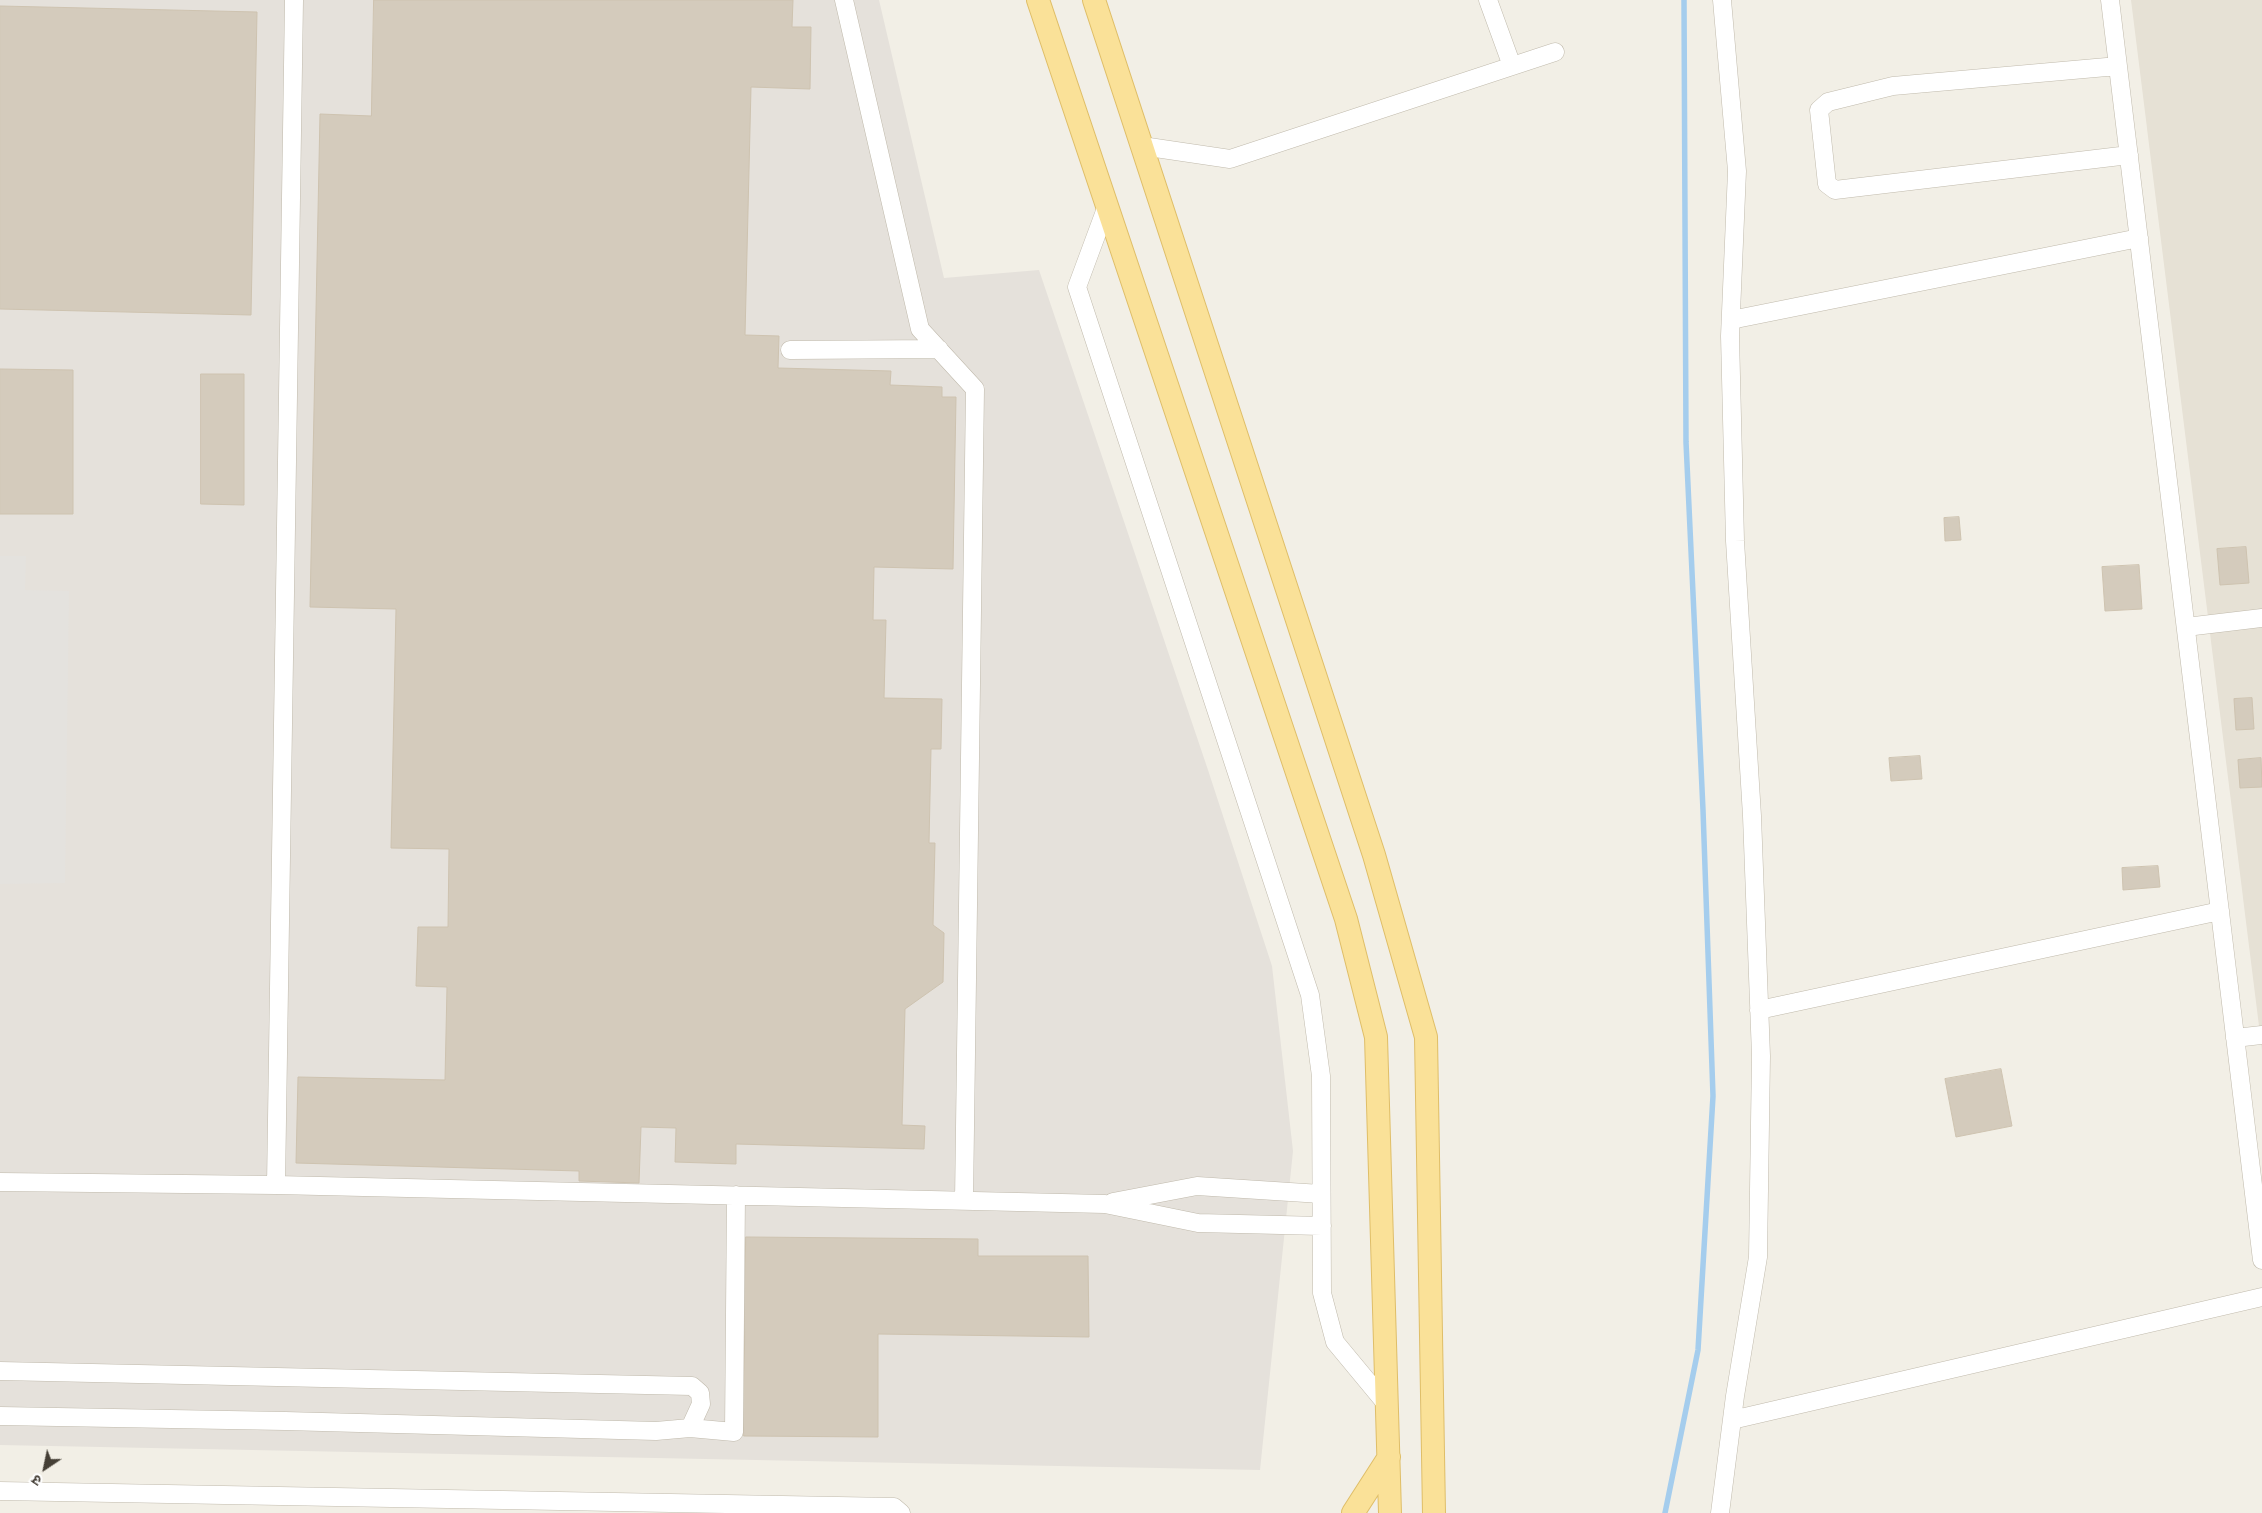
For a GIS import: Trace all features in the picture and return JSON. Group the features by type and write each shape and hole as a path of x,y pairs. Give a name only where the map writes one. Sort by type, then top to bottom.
{"main road":[{"path":"1038,0 1346,919 1376,1037 1390,1513"},
{"path":"1094,0 1374,855 1426,1038 1434,1513"},
{"path":"1353,1513 1389,1457"}],"street":[{"path":"276,1185 294,0"},
{"path":"844,0 920,329 975,390 964,1200"},
{"path":"1488,0 1512,66"},
{"path":"1720,1513 1732,1420 1758,1257 1761,1056 1752,816 1735,541 1730,320 1737,171 1722,0"},
{"path":"2110,0 2235,1038 2261,1238 2262,1260"},
{"path":"1142,146 1230,159 1555,52"},
{"path":"2118,66 1893,86 1828,102 1819,110 1819,124 1827,184 1836,190 2129,155"},
{"path":"1107,206 1078,287 1310,995 1321,1076 1322,1293 1334,1342 1388,1406"},
{"path":"1730,320 2139,238"},
{"path":"790,350 938,349"},
{"path":"2186,627 2262,618"},
{"path":"1759,1010 2220,911"},
{"path":"2235,1038 2262,1035"},
{"path":"0,1182 276,1185 1105,1204 1198,1223 1322,1226"},
{"path":"1105,1204 1197,1186 1322,1194"},
{"path":"2,1415 656,1431 690,1428 734,1432 736,1195"},
{"path":"1732,1420 2262,1297"},
{"path":"0,1371 692,1386 700,1393 701,1404 690,1428"},
{"path":"0,1491 894,1507 901,1513"}],"shaded area":[{"path":"0,0 879,0 944,278 1039,270 1208,770 1272,966 1293,1151 1260,1470 0,1445"},
{"path":"2131,0 2262,0 2262,1050"},
{"path":"0,556 26,556 25,590 69,591 65,883 0,884"}],"building":[{"path":"374,0 793,0 792,27 811,27 810,89 751,87 745,335 779,336 778,368 891,371 890,385 942,387 942,397 956,397 953,569 874,567 873,620 886,620 884,698 942,699 941,749 931,749 929,843 935,843 933,925 944,933 943,982 905,1009 902,1125 925,1126 924,1149 736,1144 736,1164 675,1162 676,1128 641,1127 639,1183 579,1181 579,1171 296,1163 298,1077 445,1080 447,987 416,986 418,927 448,927 449,849 391,848 396,609 310,607 320,114 371,116"},
{"path":"0,6 257,12 251,315 0,309"},
{"path":"0,369 73,370 73,514 0,514"},
{"path":"201,374 244,374 244,505 201,504"},
{"path":"1959,517 1961,540 1945,541 1944,518"},
{"path":"2246,547 2249,583 2220,585 2217,549"},
{"path":"2139,565 2142,609 2105,611 2102,567"},
{"path":"2252,698 2254,729 2236,730 2234,699"},
{"path":"1920,756 1922,779 1891,781 1889,758"},
{"path":"2261,758 2262,787 2240,788 2238,760"},
{"path":"2158,866 2160,887 2123,890 2122,868"},
{"path":"2001,1069 2012,1126 1956,1137 1945,1079"},
{"path":"746,1237 978,1239 978,1256 1088,1256 1089,1337 878,1334 878,1437 744,1436"}],"waterway":[{"path":"1665,1513 1698,1350 1713,1096 1703,810 1686,442 1684,0"}]}
